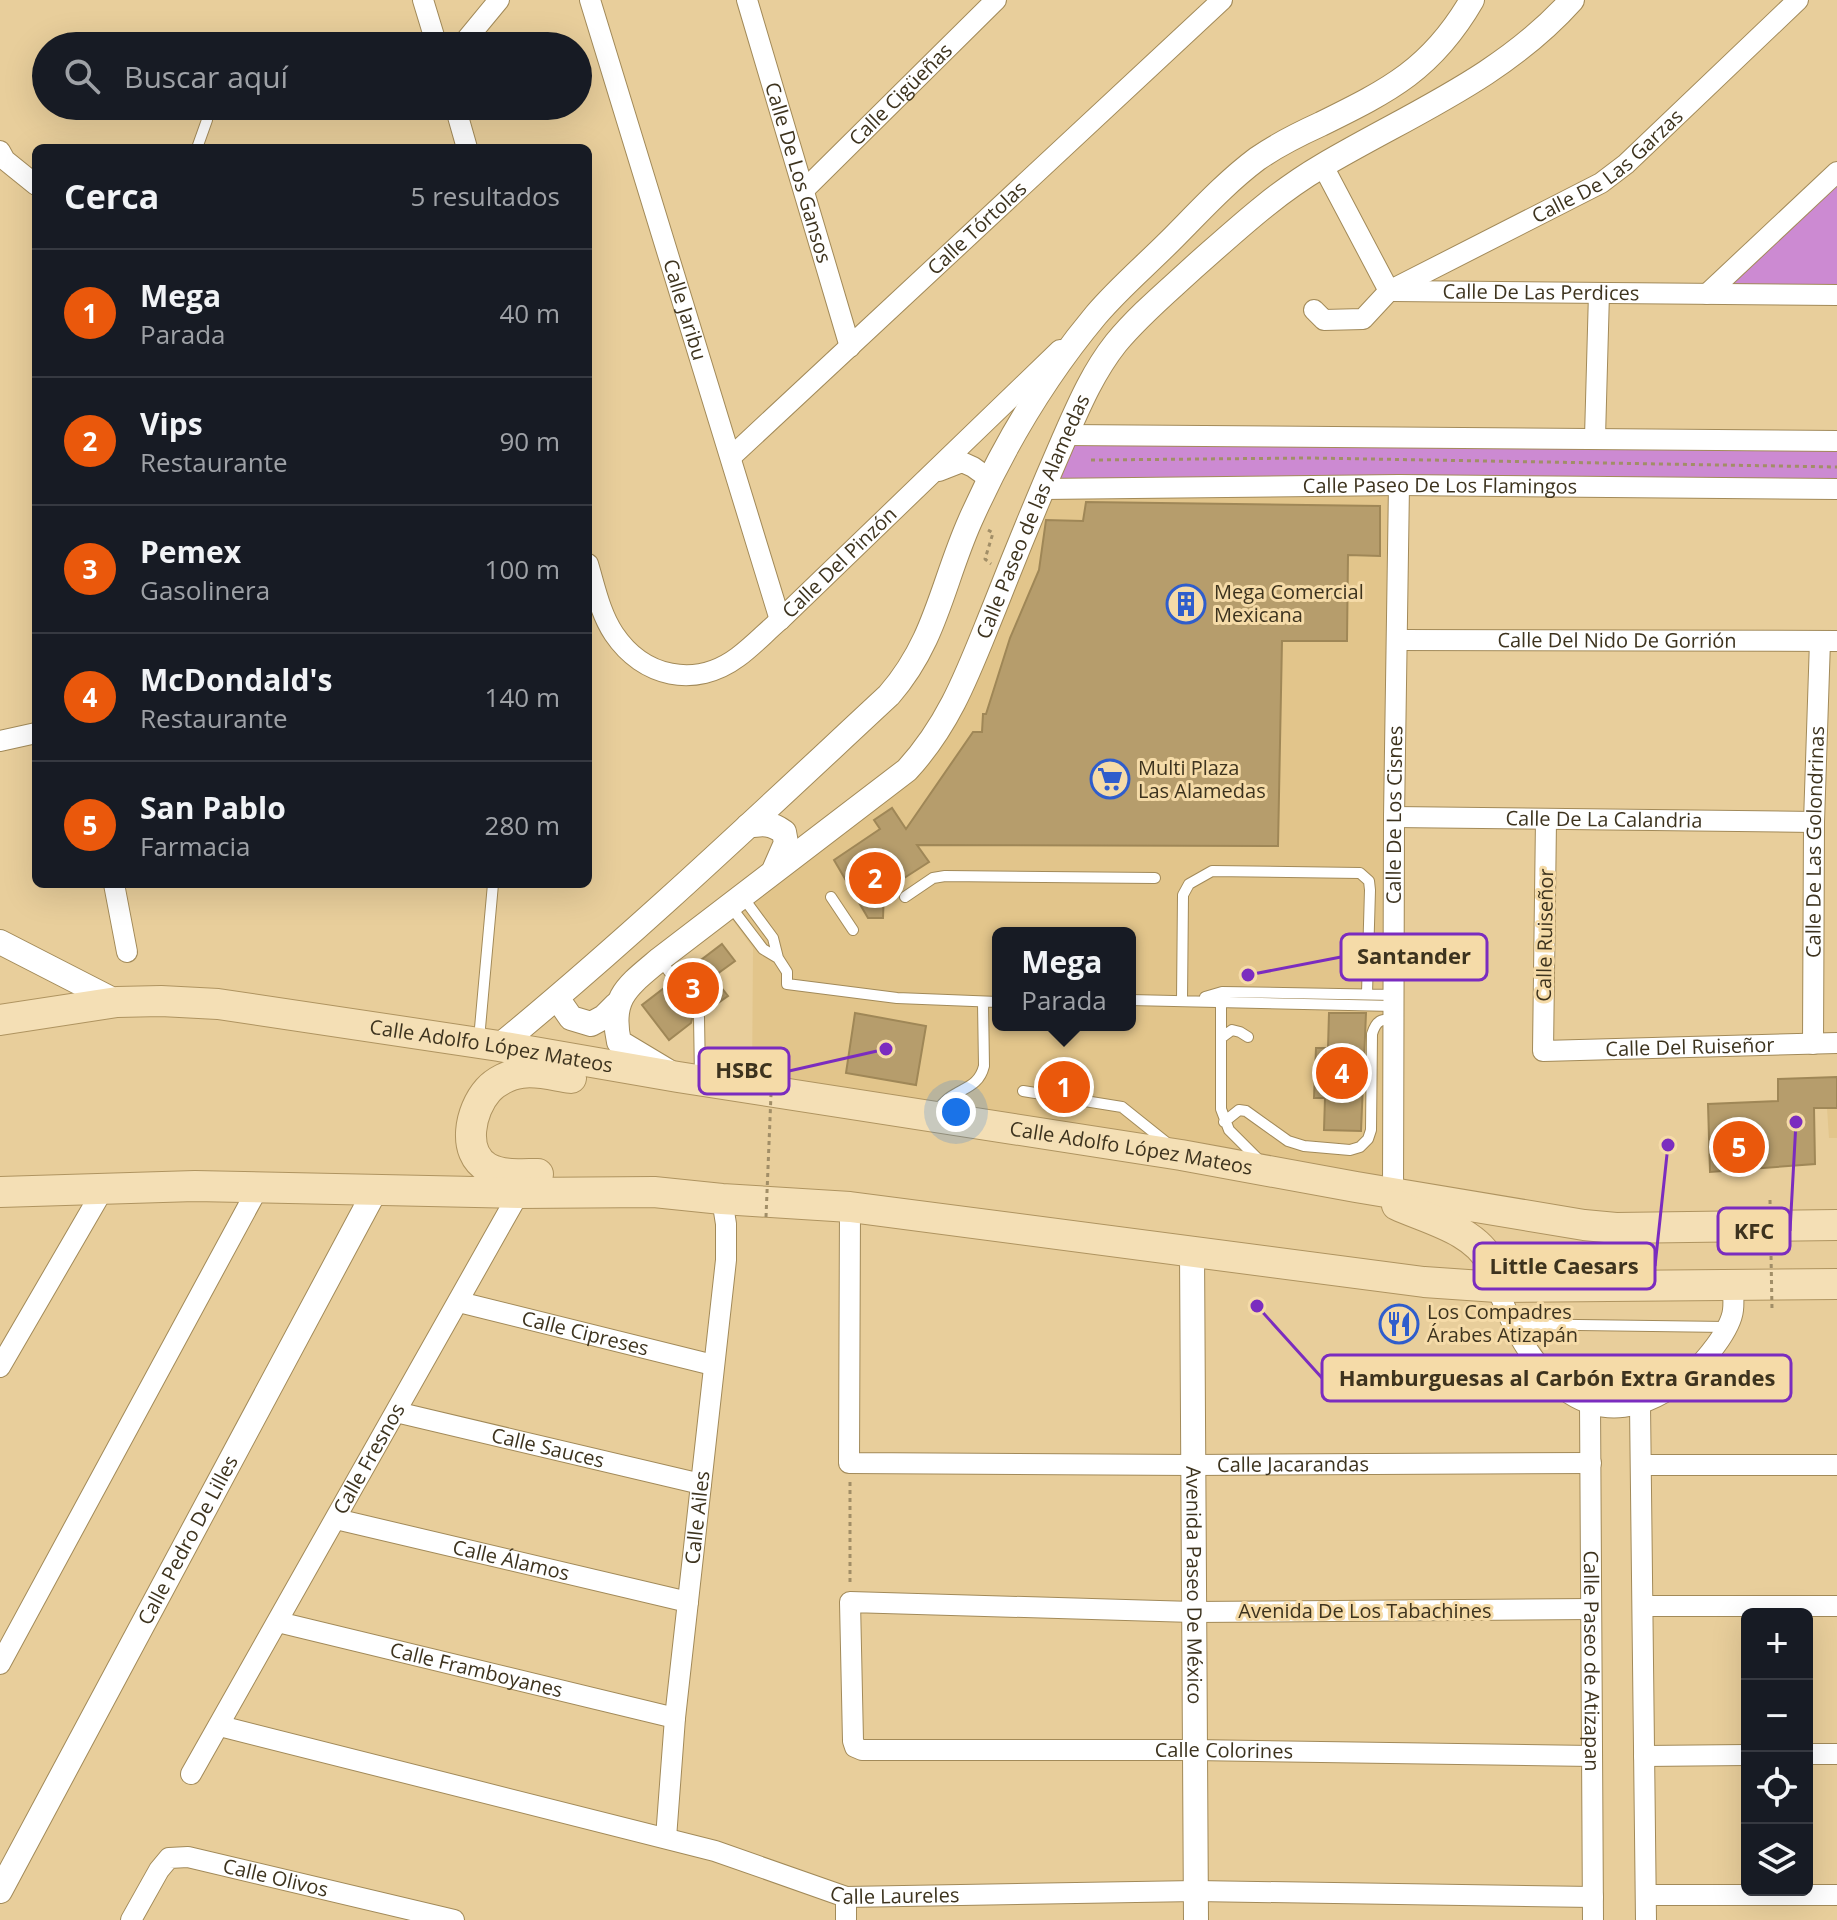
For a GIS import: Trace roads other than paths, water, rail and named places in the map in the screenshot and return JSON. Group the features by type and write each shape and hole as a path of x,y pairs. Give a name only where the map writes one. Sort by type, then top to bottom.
{"main road":[{"name":"Calle Adolfo López Mateos","path":"0,1020 117,1002 218,1004 932,1115 1616,1228 1837,1225"},
{"path":"654,1192 578,1175 502,1174 475,1158 470,1136 474,1115 488,1090 506,1077 522,1072 644,1090 689,1078"},
{"path":"0,1192 195,1186 519,1193 654,1192 850,1207 1424,1282 1497,1287 1837,1284"},
{"path":"1356,1187 1463,1235 1482,1248 1492,1264 1497,1287"},
{"path":"1790,1283 1837,1276"}],"street":[{"path":"423,0 433,32"},
{"path":"473,32 499,0"},
{"name":"Calle Jaribu","path":"590,0 780,620"},
{"name":"Calle De Los Gansos","path":"747,0 850,347"},
{"name":"Calle Cigüeñas","path":"804,190 996,0"},
{"name":"Calle Tórtolas","path":"731,457 1222,0"},
{"name":"Calle Paseo de las Alamedas","path":"489,1046 557,998 748,826 907,675 935,622 965,533 991,480 1039,395 1097,314 1218,193 1259,158 1413,73 1440,48 1472,0"},
{"name":"Calle Paseo de las Alamedas","path":"616,1005 632,983 660,959 907,770 929,746 960,692 1042,489 1093,377 1115,344 1142,314 1282,191 1435,106 1517,53 1572,0"},
{"name":"Calle De Las Garzas","path":"1314,310 1324,320 1363,319 1389,291 1601,183 1626,164 1798,0"},
{"path":"1413,73 1435,106"},
{"path":"459,120 466,144"},
{"path":"0,151 5,160 32,182"},
{"path":"1323,166 1389,291"},
{"path":"1707,294 1837,172"},
{"name":"Calle De Las Perdices","path":"1389,291 1837,295"},
{"path":"1595,437 1599,293"},
{"name":"Calle Del Pinzón","path":"592,578 613,633 634,657 658,673 687,677 710,671 736,658 780,620 1097,314"},
{"path":"1066,435 1837,441"},
{"path":"932,475 949,465 962,462 991,480"},
{"name":"Calle Paseo De Los Flamingos","path":"1042,489 1399,485 1837,489"},
{"name":"Calle De Los Cisnes","path":"1393,1193 1399,485"},
{"name":"Calle Del Nido De Gorrión","path":"1397,640 1828,641"},
{"name":"Calle De Las Golondrinas","path":"1813,1044 1814,822 1828,641"},
{"path":"0,741 32,734"},
{"name":"Calle De La Calandria","path":"1394,817 1814,822"},
{"name":"Calle Ruiseñor","path":"1543,1051 1546,820"},
{"path":"748,826 764,823 784,832 786,843 774,870"},
{"path":"115,888 127,952"},
{"path":"0,942 117,1002"},
{"path":"557,998 571,1018 591,1024 616,1005"},
{"path":"616,1005 615,1024 619,1042 689,1078"},
{"name":"Calle Del Ruiseñor","path":"1543,1051 1837,1043"},
{"path":"0,1367 104,1188"},
{"path":"0,1664 258,1188"},
{"name":"Calle Pedro De Lilles","path":"0,1891 376,1189"},
{"name":"Calle Fresnos","path":"191,1774 519,1193"},
{"name":"Calle Ailes","path":"666,1838 675,1718 726,1260 722,1199"},
{"name":"Calle Jacarandas","path":"850,1207 849,1463 1591,1463"},
{"name":"Avenida Paseo De México","path":"1192,1251 1196,1920"},
{"path":"1497,1287 1511,1324 1537,1365 1554,1383 1590,1403 1616,1409 1640,1405 1671,1389 1698,1367 1734,1313 1733,1286"},
{"name":"Calle Cipreses","path":"459,1302 713,1365"},
{"name":"Calle Paseo de Atizapan","path":"1590,1403 1593,1920"},
{"path":"1640,1405 1646,1920"},
{"name":"Calle Sauces","path":"396,1412 701,1484"},
{"path":"1641,1465 1837,1465"},
{"name":"Calle Álamos","path":"336,1519 688,1602"},
{"name":"Avenida De Los Tabachines","path":"855,1747 850,1602 1193,1612 1591,1609"},
{"path":"1643,1606 1837,1606"},
{"name":"Calle Framboyanes","path":"278,1622 675,1718"},
{"name":"Calle Laureles","path":"220,1726 715,1851 846,1897 1196,1891 1593,1897"},
{"name":"Calle Colorines","path":"855,1747 862,1750 1195,1750 1592,1756"},
{"path":"1813,1754 1837,1754"},
{"path":"1644,1756 1741,1755"},
{"name":"Calle Olivos","path":"131,1920 169,1858 188,1857 454,1920"},
{"path":"1646,1895 1837,1895"},
{"path":"846,1897 846,1920"}],"lane":[{"path":"198,144 207,120"},
{"path":"1182,1000 1183,895 1189,884 1212,871 1360,873 1370,890 1367,993"},
{"path":"905,897 933,878 945,876 1155,878"},
{"path":"489,1046 493,888"},
{"path":"831,897 853,930"},
{"path":"736,900 763,949 778,958 787,972 787,984 856,995 992,1002"},
{"path":"660,959 675,980"},
{"path":"1136,1000 1367,993 1394,1007"},
{"path":"1221,997 1248,1002 1394,1007"},
{"path":"1221,997 1221,1109 1224,1122 1269,1171"},
{"path":"932,1115 947,1099 975,1085 982,1076 983,1003"},
{"path":"1224,1122 1239,1110 1246,1111 1297,1144 1350,1150 1360,1147 1371,1130 1372,1034 1375,1024 1394,1007"},
{"path":"689,1078 699,1017"},
{"path":"1221,1038 1232,1030 1248,1037"},
{"path":"1023,1091 1122,1107 1181,1155"},
{"path":"1511,1324 1726,1327"}],"place":[{"name":"Mega Comercial Mexicana","path":"1186,604"},
{"name":"Multi Plaza Las Alamedas","path":"1110,779"},
{"name":"Vips","path":"875,878"},
{"name":"Santander","path":"1248,975"},
{"name":"Pemex","path":"693,988"},
{"name":"HSBC","path":"886,1049"},
{"name":"McDondald's","path":"1342,1073"},
{"name":"Mega","path":"1064,1087"},
{"name":"KFC","path":"1796,1122"},
{"name":"Little Caesars","path":"1668,1145"},
{"name":"San Pablo","path":"1739,1147"},
{"name":"Hamburguesas al Carbón Extra Grandes","path":"1257,1306"},
{"name":"Los Compadres Árabes Atizapán","path":"1399,1324"}]}
